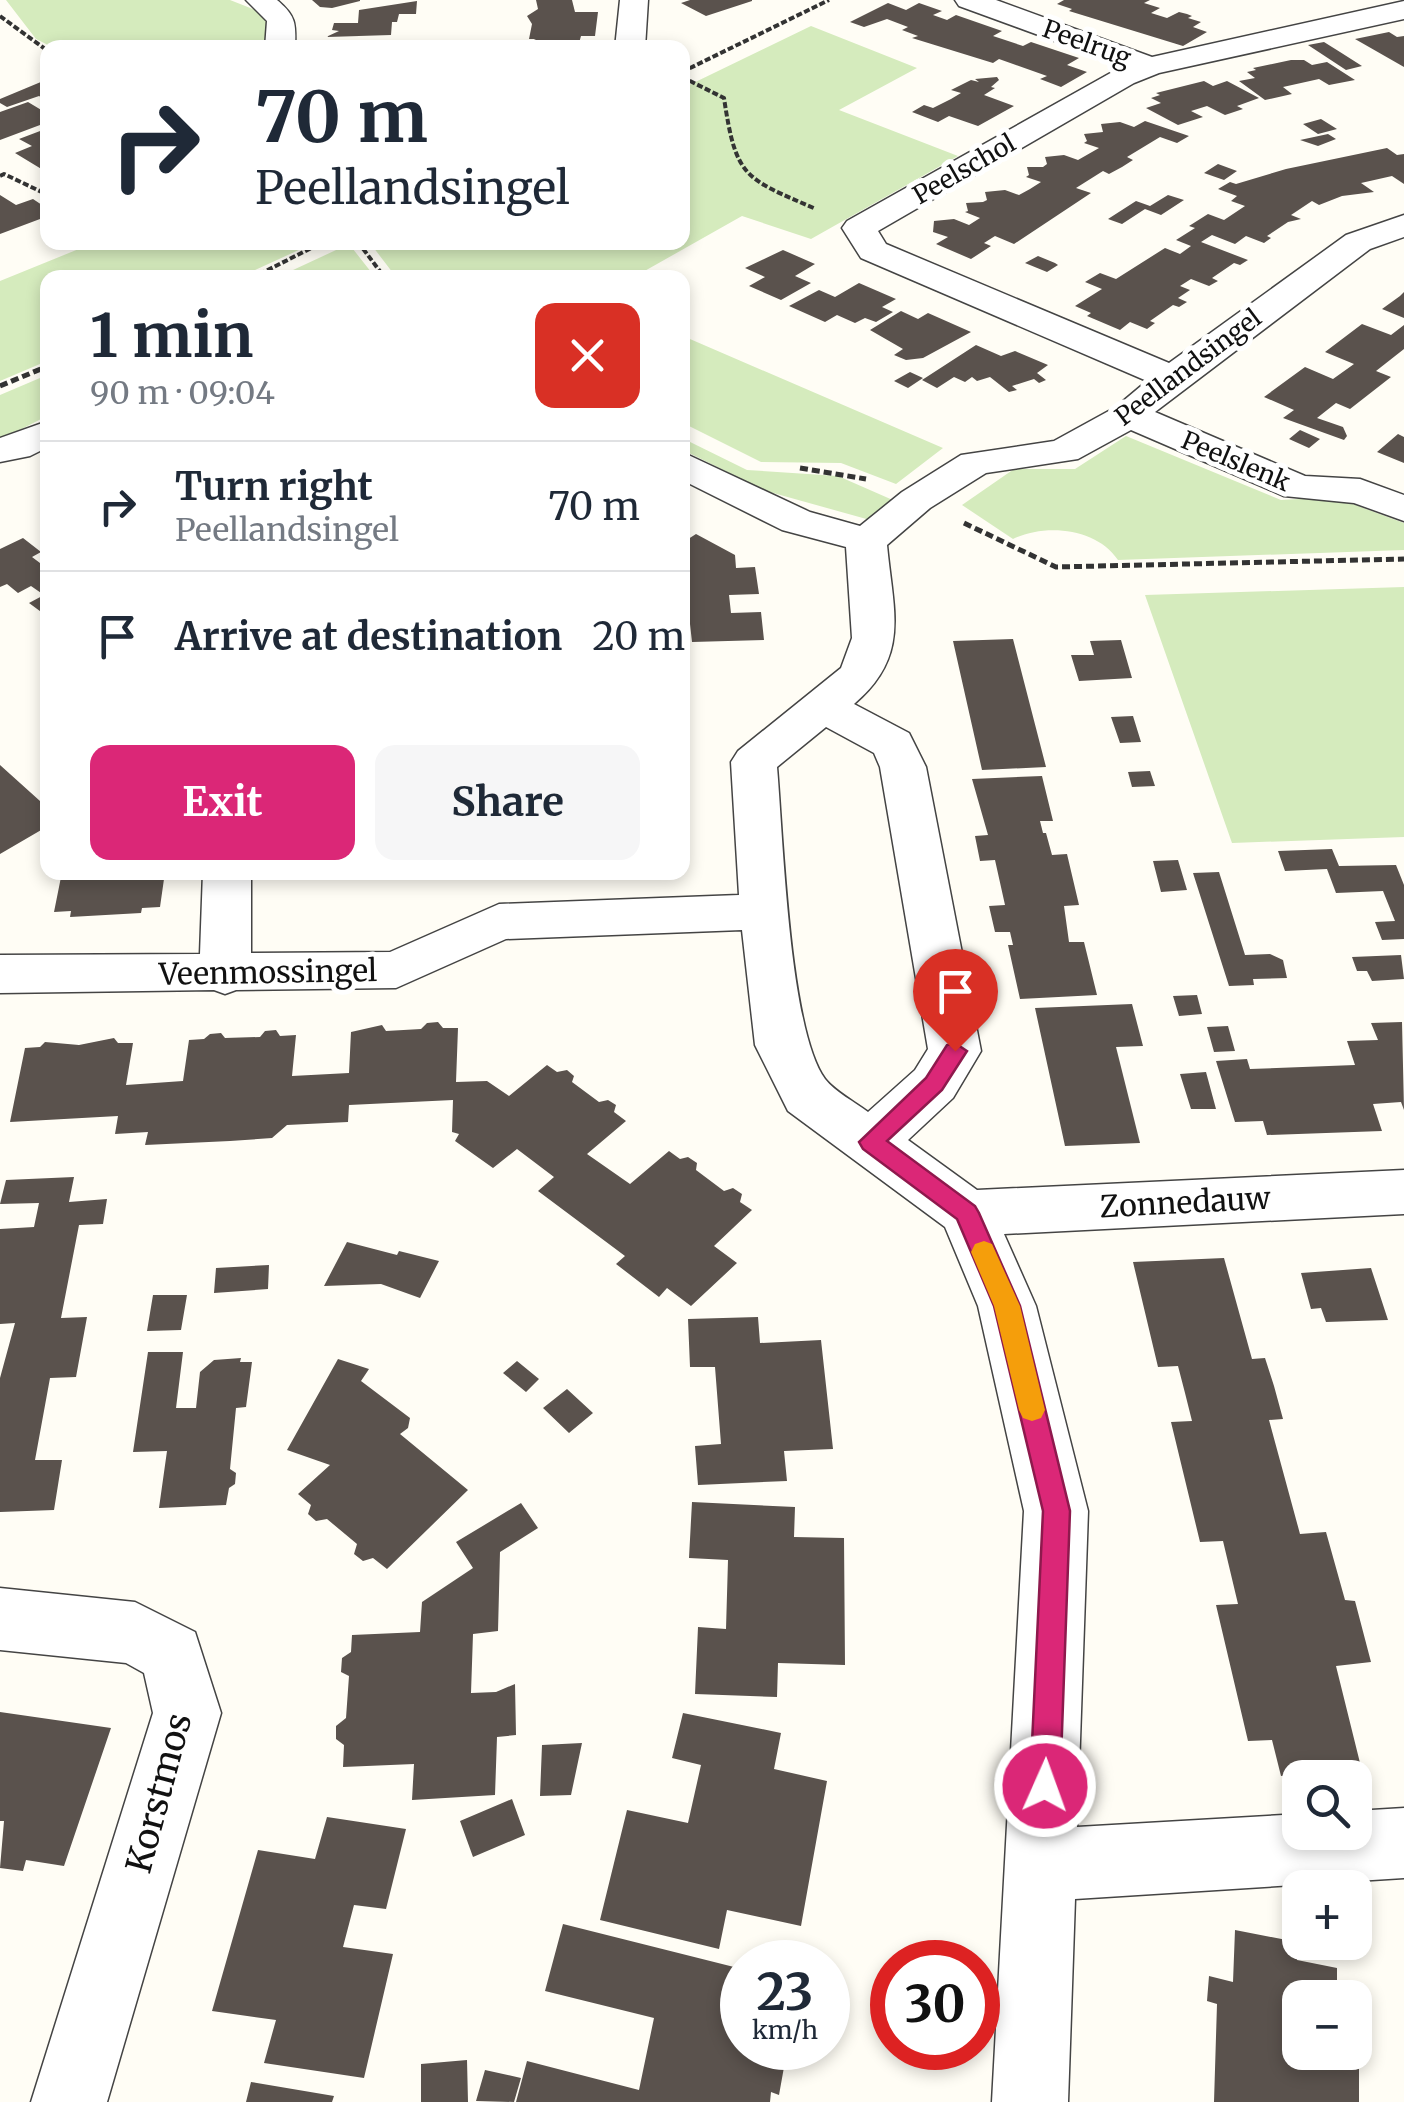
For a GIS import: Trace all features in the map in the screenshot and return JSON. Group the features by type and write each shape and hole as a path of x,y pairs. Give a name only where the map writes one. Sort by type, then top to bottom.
{"street":[{"path":"260,0 282,20 281,40"},
{"path":"631,40 634,0"},
{"name":"Peelrug","path":"969,0 1150,66"},
{"name":"Peelschol","path":"858,228 1123,77 1150,66 1404,10"},
{"name":"Peellandsingel","path":"866,540 916,500 975,463 1064,451 1129,415 1172,378 1358,242 1404,225"},
{"path":"858,228 873,251 1172,378"},
{"name":"Peelslenk","path":"1129,415 1298,488 1360,491 1404,509"},
{"path":"690,468 796,520 866,540 874,638 861,675 754,762 765,912 781,1045 807,1096 967,1213 1007,1306 1056,1511 1030,2102"},
{"path":"823,706 893,744 903,767 955,1051 934,1084 871,1142"},
{"path":"225,974 226,880"},
{"name":"Veenmossingel","path":"0,974 396,970 499,922 765,912"},
{"name":"Zonnedauw","path":"967,1213 1404,1192"},
{"name":"Korstmos","path":"0,1619 135,1633 172,1654 188,1713 69,2102"},
{"path":"1042,1865 1404,1843"}],"path":[{"path":"690,70 829,0"},
{"path":"0,16 40,45"},
{"path":"690,79 724,98 732,159 750,180 858,228"},
{"path":"0,176 40,192"},
{"path":"268,270 307,250"},
{"path":"0,386 40,369"},
{"path":"916,500 1056,567 1404,559"}],"green space":[{"path":"6,0 230,0 263,13 272,22 269,40 36,39"},
{"path":"811,26 917,68 839,110 958,156 811,239 742,216 690,245 690,85"},
{"path":"76,250 299,250 255,270 40,270 40,364 0,381 0,281"},
{"path":"336,250 354,250 369,270 293,270"},
{"path":"375,250 682,250 646,270 391,270"},
{"path":"690,339 943,448 896,484 841,463 761,462 690,426"},
{"path":"40,378 40,420 0,440 0,395"},
{"path":"1126,436 1281,500 1334,497 1404,523 1404,550 1118,560 1097,541 1070,531 1040,531 1013,539 962,505 1014,469 1075,469"},
{"path":"690,442 747,470 838,476 895,501 870,520 766,491 690,453"},
{"path":"1404,587 1404,837 1232,843 1145,595"}],"building":[{"path":"312,0 360,1 332,8 320,7"},
{"path":"536,0 572,0 575,12 598,12 595,36 581,36 580,40 529,39 532,24 527,16 538,9"},
{"path":"1064,0 1150,0 1144,3 1160,8 1151,13 1167,18 1179,12 1187,14 1201,22 1193,27 1207,32 1183,46 1069,11 1072,9 1057,4"},
{"path":"417,1 416,14 399,14 397,22 392,22 391,35 326,37 339,31 332,30 334,23 358,23 359,10"},
{"path":"752,1 706,16 681,3"},
{"path":"888,3 906,10 919,3 942,11 933,15 947,20 956,15 1002,31 993,36 1023,46 1031,42 1079,58 1067,65 1087,72 1061,87 1040,79 1047,76 999,59 993,63 912,38 918,36 902,30 908,27 887,19 864,27 850,22"},
{"path":"1389,32 1404,36 1404,67 1355,39"},
{"path":"1324,42 1362,66 1346,70 1308,45"},
{"path":"1304,60 1312,65 1327,62 1355,80 1329,85 1319,79 1283,87 1292,94 1265,100 1239,81 1255,78 1247,72 1256,70 1253,68"},
{"path":"971,80 999,80 991,87 995,88 984,95 1014,106 978,126 949,116 938,122 912,112 951,99 961,93 951,90"},
{"path":"1204,81 1213,86 1227,81 1259,98 1225,115 1207,106 1191,111 1203,117 1178,125 1146,108 1161,103 1151,98 1160,95 1156,93"},
{"path":"40,82 40,97 7,107 0,99"},
{"path":"28,102 40,109 40,125 0,140 0,112"},
{"path":"1321,119 1337,129 1318,134 1303,124"},
{"path":"1145,121 1189,136 1177,143 1160,137 1127,157 1133,160 1122,167 1109,174 1103,171 1076,188 1091,193 1014,244 995,236 984,243 991,246 971,259 936,244 948,237 933,232 934,221 954,219 969,225 980,218 965,212 966,203 987,200 985,192 1005,190 1019,195 1030,189 1041,182 1026,177 1027,167 1043,167 1047,164 1045,157 1064,155 1078,160 1099,148 1084,143 1084,134 1103,132 1101,124 1120,122 1134,127"},
{"path":"40,131 40,168 15,153 32,146 19,139"},
{"path":"1328,134 1336,139 1318,146 1300,140"},
{"path":"1387,148 1397,155 1404,154 1404,184 1392,176 1361,183 1374,192 1342,196 1319,205 1312,201 1291,215 1301,219 1288,222 1267,236 1271,238 1264,243 1246,236 1235,244 1212,235 1201,242 1248,260 1240,265 1234,263 1212,278 1218,281 1209,286 1191,279 1180,286 1190,290 1178,298 1187,302 1179,307 1173,305 1150,321 1155,323 1147,329 1130,322 1120,330 1087,316 1091,313 1075,306 1102,289 1085,282 1100,273 1116,279 1165,248 1180,254 1191,246 1176,240 1195,228 1189,226 1208,214 1224,220 1245,206 1231,201 1237,196 1218,189 1230,182 1236,184"},
{"path":"1218,164 1237,171 1224,180 1204,173"},
{"path":"0,195 16,205 33,199 40,204 40,219 0,234"},
{"path":"1168,195 1184,200 1161,215 1145,209 1122,224 1108,219 1136,201 1150,206"},
{"path":"783,250 815,264 795,276 811,283 781,300 749,286 765,277 745,268"},
{"path":"1038,256 1058,265 1047,272 1025,263"},
{"path":"859,283 896,299 882,307 893,312 876,322 865,318 855,323 837,315 825,322 789,306 819,290 835,297"},
{"path":"1404,292 1404,318 1382,309 1400,296"},
{"path":"901,311 918,319 928,313 971,332 923,358 906,360 894,355 903,349 870,330"},
{"path":"1362,324 1391,335 1404,325 1404,349 1376,371 1391,377 1350,409 1336,403 1317,418 1343,427 1347,436 1344,440 1283,418 1294,410 1264,397 1305,367 1333,379 1354,364 1325,352"},
{"path":"976,345 1001,356 1015,351 1048,365 1037,373 1046,380 1039,383 1034,379 1012,386 1017,390 1009,392 990,377 977,381 972,377 965,382 954,377 937,388 922,380"},
{"path":"910,372 923,378 908,388 894,381"},
{"path":"1300,430 1320,439 1309,448 1289,439"},
{"path":"1398,434 1404,437 1404,463 1377,452"},
{"path":"696,534 735,555 736,568 755,567 759,594 729,595 731,613 761,612 764,640 692,642 690,538"},
{"path":"23,538 40,551 32,557 40,563 40,592 31,586 18,593 7,584 0,587 0,549"},
{"path":"40,597 40,611 29,603"},
{"path":"1013,639 1046,767 982,770 953,641"},
{"path":"1121,640 1132,678 1079,681 1071,655 1094,655 1090,641"},
{"path":"1133,716 1141,742 1120,743 1111,717"},
{"path":"0,765 40,801 40,831 0,854"},
{"path":"1150,771 1155,786 1132,787 1128,772"},
{"path":"1042,776 1053,821 1040,821 1043,833 1052,855 1067,854 1079,905 1064,906 1069,942 1084,942 1097,995 1020,999 1008,945 1013,945 1010,932 995,932 989,906 1005,905 995,860 980,861 975,836 988,835 972,779"},
{"path":"1332,849 1339,866 1396,865 1404,885 1404,939 1382,940 1375,922 1395,921 1383,891 1336,893 1327,869 1285,871 1278,851"},
{"path":"1178,860 1187,890 1161,892 1153,861"},
{"path":"1219,872 1245,955 1270,954 1283,960 1287,978 1253,979 1254,985 1229,986 1193,873"},
{"path":"60,880 164,880 160,907 142,908 141,913 70,917 71,911 54,912"},
{"path":"1401,955 1404,979 1372,981 1367,971 1357,971 1352,957"},
{"path":"1197,995 1202,1014 1179,1016 1173,996"},
{"path":"1132,1004 1143,1046 1116,1047 1140,1143 1065,1146 1035,1008"},
{"path":"438,1022 443,1028 458,1028 456,1082 487,1081 509,1096 547,1065 557,1072 567,1070 574,1076 572,1082 599,1102 608,1100 616,1105 614,1112 626,1121 587,1154 630,1184 669,1151 680,1159 688,1157 697,1163 696,1170 724,1191 733,1188 742,1194 740,1202 752,1210 714,1246 737,1263 691,1306 667,1288 659,1297 616,1264 625,1256 538,1191 554,1177 517,1149 493,1168 455,1141 459,1134 452,1132 453,1100 349,1105 348,1122 287,1125 272,1138 230,1141 145,1145 148,1132 115,1134 118,1116 10,1122 25,1048 40,1047 45,1042 79,1045 114,1038 118,1043 133,1043 126,1085 183,1081 189,1040 204,1039 210,1034 221,1033 225,1038 260,1037 265,1031 276,1030 280,1036 296,1035 292,1076 349,1073 351,1032 382,1025 386,1031 421,1029 427,1023"},
{"path":"1402,1022 1404,1110 1401,1102 1373,1104 1382,1131 1267,1135 1263,1121 1235,1122 1216,1061 1247,1059 1250,1069 1355,1065 1347,1041 1378,1040 1371,1023"},
{"path":"1228,1026 1235,1051 1214,1052 1207,1027"},
{"path":"1206,1072 1216,1109 1191,1109 1180,1074"},
{"path":"74,1177 69,1202 107,1199 103,1224 79,1225 61,1318 87,1317 76,1377 50,1378 35,1460 62,1460 54,1510 0,1512 0,1378 15,1323 0,1324 0,1229 34,1227 39,1203 0,1204 6,1180"},
{"path":"347,1242 439,1261 420,1298 381,1284 324,1286"},
{"path":"1224,1258 1252,1359 1265,1358 1274,1386 1283,1419 1269,1420 1300,1534 1326,1532 1345,1600 1355,1601 1371,1662 1336,1666 1359,1760 1282,1760 1281,1776 1272,1740 1248,1741 1216,1605 1238,1604 1223,1541 1200,1542 1171,1422 1192,1421 1178,1366 1158,1367 1133,1262"},
{"path":"269,1265 268,1289 214,1293 216,1268"},
{"path":"1371,1268 1388,1320 1326,1322 1321,1308 1311,1309 1301,1273"},
{"path":"153,1295 187,1295 181,1330 147,1331"},
{"path":"758,1317 760,1343 821,1340 833,1449 784,1451 787,1481 698,1485 695,1446 721,1444 715,1367 690,1367 688,1319"},
{"path":"148,1352 183,1352 176,1408 196,1408 200,1372 214,1360 241,1358 240,1362 252,1362 246,1407 236,1408 230,1469 236,1473 235,1484 229,1488 226,1505 159,1508 167,1451 133,1452"},
{"path":"338,1359 369,1369 361,1381 410,1418 408,1428 400,1434 468,1490 387,1569 373,1558 363,1561 354,1554 357,1544 327,1519 316,1521 308,1514 311,1505 298,1494 330,1465 287,1450"},
{"path":"517,1361 539,1379 526,1392 503,1373"},
{"path":"567,1389 593,1413 569,1433 543,1408"},
{"path":"692,1502 795,1507 794,1537 844,1538 845,1665 778,1663 777,1697 695,1694 698,1627 726,1629 728,1560 689,1558"},
{"path":"521,1503 538,1528 500,1552 498,1631 473,1634 471,1693 496,1692 515,1684 516,1735 497,1737 495,1795 412,1800 414,1764 343,1767 344,1745 336,1739 336,1726 346,1718 349,1676 341,1672 342,1658 351,1652 352,1635 420,1632 422,1602 473,1568 456,1542"},
{"path":"0,1712 111,1728 64,1866 26,1860 23,1871 0,1868 4,1821 0,1821"},
{"path":"683,1713 781,1733 774,1769 827,1781 801,1926 727,1910 719,1949 600,1920 627,1810 688,1823 701,1765 672,1758"},
{"path":"582,1743 571,1795 540,1796 542,1745"},
{"path":"512,1799 525,1835 473,1857 460,1821"},
{"path":"327,1817 406,1829 386,1909 354,1905 343,1947 393,1954 364,2078 264,2063 276,2020 212,2011 258,1850 315,1859"},
{"path":"563,1924 720,1963 720,2070 783,2070 779,2095 771,2092 770,2102 516,2102 527,2061 639,2090 654,2018 545,1991"},
{"path":"1235,1930 1282,1939 1282,1960 1337,1968 1337,1980 1282,1980 1282,2070 1359,2070 1359,2102 1214,2102 1217,2004 1207,2001 1209,1976 1233,1982"},
{"path":"467,2060 468,2102 421,2102 421,2064"},
{"path":"485,2070 521,2078 514,2102 476,2101"},
{"path":"251,2082 334,2096 332,2102 246,2102"}],"slow traffic":[{"path":"984,1252 1007,1306 1032,1410"}],"route":[{"path":"955,1051 934,1084 871,1142 967,1213 1007,1306 1056,1511 1045,1786"}]}
